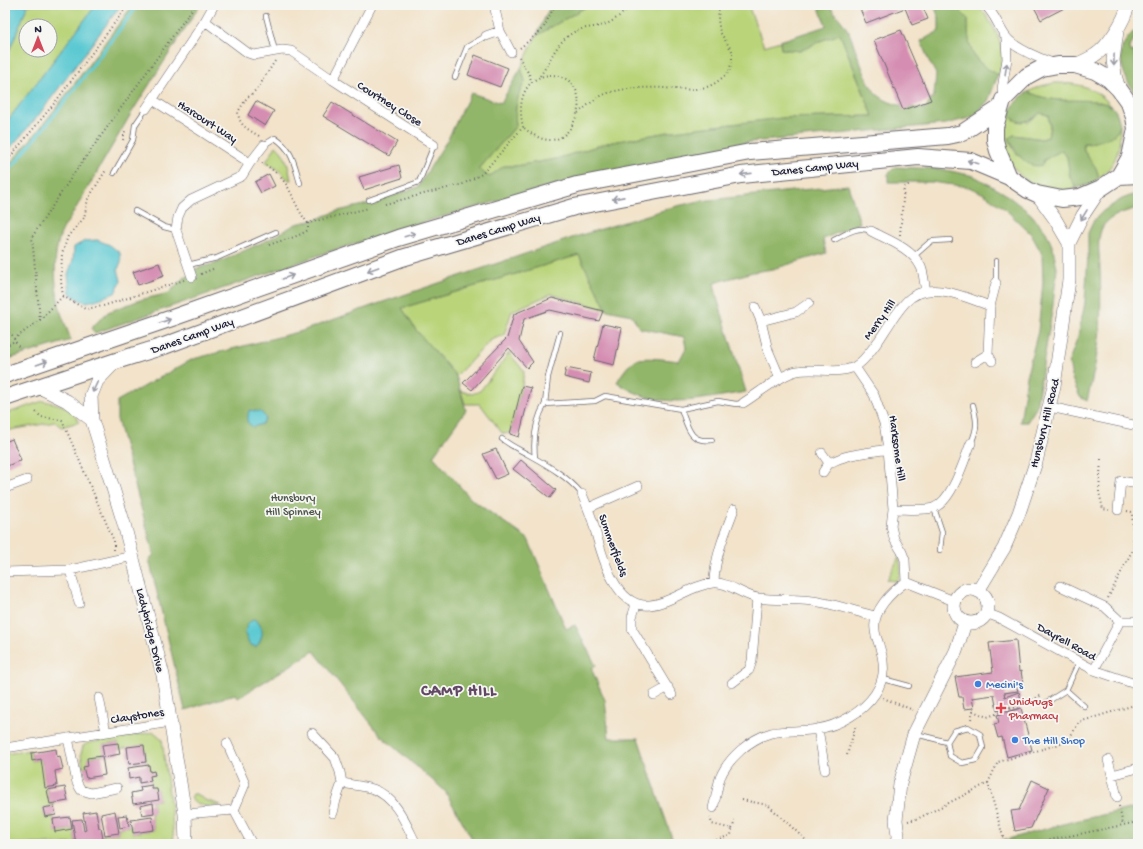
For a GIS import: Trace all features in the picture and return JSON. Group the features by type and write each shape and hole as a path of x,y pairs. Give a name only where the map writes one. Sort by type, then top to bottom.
{"highway":[{"path":"1058,65 1075,65 1095,71 1109,80 1119,89 1129,103 1136,119 1136,129 1130,157 1119,176 1101,188 1080,197 1062,198 1037,194 1028,190 1009,177 995,140 995,127 1001,104 1027,76 1042,68 1058,65"},
{"name":"Danes Camp Way","path":"5,375 182,315 398,238 577,185 750,152 948,136 962,133 1001,104"},
{"name":"Danes Camp Way","path":"5,398 164,346 402,258 574,207 741,175 918,157 972,160 1009,177"},
{"path":"1119,176 1138,175"}],"street":[{"path":"146,109 205,21 214,5"},
{"path":"205,21 248,54 254,55 278,51 291,51 333,80 372,5"},
{"path":"494,5 500,31 511,52"},
{"path":"985,5 991,10 1006,38 1007,59 1001,104"},
{"path":"1075,65 1097,54 1117,31 1127,11 1128,5"},
{"path":"486,36 500,31"},
{"path":"1117,31 1113,60 1119,89"},
{"path":"1006,38 1023,50 1058,65"},
{"name":"Courtney Close","path":"333,80 434,145"},
{"name":"Harcourt Way","path":"153,100 252,161"},
{"path":"192,277 176,230 178,217 182,208 191,200 242,176 252,161 267,144"},
{"name":"Hunsbury Hill Road","path":"978,591 1004,548 1019,512 1036,462 1054,386 1069,280 1069,243 1083,215 1101,188"},
{"path":"1037,194 1055,219 1069,243"},
{"path":"871,231 914,256 922,268 926,291 939,290 990,306"},
{"path":"976,362 990,358 990,306 996,283"},
{"name":"Merry Hill","path":"855,366 870,351 905,303 915,295 926,291"},
{"path":"761,321 796,312 809,304"},
{"path":"755,307 761,321 768,350 780,378"},
{"name":"Ladybridge Drive","path":"116,361 97,381 91,396 92,420 124,524 163,675 185,814 186,844"},
{"path":"743,403 780,378 796,371 808,369 841,370 855,366"},
{"name":"Harksome Hill","path":"855,366 874,395 884,423 888,449 893,510 891,526 892,533 905,560 906,582"},
{"path":"39,387 67,401 92,420"},
{"path":"1050,407 1138,426"},
{"path":"893,510 934,508 944,501 952,490 971,443"},
{"path":"822,472 829,463 853,454 888,449"},
{"path":"822,452 829,463"},
{"path":"5,488 27,480"},
{"path":"1118,510 1121,481 1138,484"},
{"name":"Summerfields","path":"588,508 638,486"},
{"name":"Summerfields","path":"582,494 588,508 597,542 615,585 624,596 636,605"},
{"path":"714,582 715,567 719,551 734,509"},
{"path":"5,572 70,570 132,556"},
{"path":"70,570 79,603"},
{"path":"654,695 670,691 632,630 632,617 636,605 650,605 665,601 696,587 714,582 734,588 757,598 818,602 875,616"},
{"path":"711,811 720,777 734,756 749,743 771,733 818,729 838,723 861,709 875,695 883,679 884,661 874,631 875,616 890,596 906,582 954,601"},
{"path":"1060,586 1104,607 1120,621 1138,621"},
{"path":"967,589 978,591 983,594 986,599 988,608 983,618 978,622 972,624 964,623 956,615 954,601 957,596 967,589"},
{"path":"732,683 749,670 752,661 757,598"},
{"name":"Dayrell Road","path":"986,613 999,618 1094,670 1138,685"},
{"path":"1094,670 1120,621"},
{"path":"897,844 898,836 896,820 900,784 914,734 956,651 964,623"},
{"name":"Claystones","path":"99,698 106,732"},
{"name":"Claystones","path":"5,748 171,722"},
{"path":"818,729 826,770"},
{"path":"312,734 335,758 340,772 342,783 336,800 334,813"},
{"path":"68,738 77,783 81,790 91,792 117,788"},
{"path":"227,743 245,784 234,810"},
{"path":"1108,760 1117,797"},
{"path":"1112,775 1138,768"},
{"path":"342,783 373,789 386,798 398,809 416,844"},
{"path":"185,814 234,810"},
{"path":"234,810 252,844"}],"lane":[{"path":"266,16 278,51"},
{"path":"455,77 467,47 486,36"},
{"path":"114,173 133,140 135,125 146,109"},
{"path":"267,144 275,138 284,144 290,153 300,183"},
{"path":"369,200 419,182 434,145"},
{"path":"135,211 164,227 176,230"},
{"path":"834,240 852,230 859,228 871,231"},
{"path":"188,265 217,258 276,232"},
{"path":"914,256 930,242 950,240"},
{"path":"996,261 996,283"},
{"path":"535,458 533,443 538,415 545,404 548,377 560,332"},
{"path":"545,404 595,402 605,396 681,409 718,401 736,404 743,403"},
{"path":"971,443 976,431 977,420 974,405"},
{"path":"681,409 691,435 697,440 712,440"},
{"path":"502,439 511,446 558,471 574,484 582,494"},
{"path":"934,508 942,532 940,550"},
{"path":"1047,702 1066,690 1079,662"},
{"path":"883,679 909,686"},
{"path":"1066,690 1084,706"},
{"path":"968,727 980,734 983,748 976,760 962,763 950,756 947,742 954,731 968,727"},
{"path":"914,734 947,742"}],"path":[{"path":"5,163 53,105 128,5"},
{"path":"40,320 32,237 75,172 195,5"},
{"path":"532,82 516,52 543,29 555,5"},
{"path":"540,77 556,47 565,39 574,32 584,28 604,25 613,20 631,5"},
{"path":"577,114 590,103 603,95 633,89 679,89 708,87 729,72 732,60 732,51 720,32 718,20 719,5"},
{"path":"267,144 239,121 238,112 246,99 258,88 278,51"},
{"path":"553,75 566,78 575,86 579,97 577,114 574,122 560,138 545,139 534,136 523,127 520,114 522,99 528,85 532,82 540,77 553,75"},
{"path":"122,145 127,124 134,116 139,120"},
{"path":"464,184 482,174 523,127"},
{"path":"252,161 271,168 282,178 289,188 303,217 308,223"},
{"path":"5,346 40,320 63,296 61,282 62,254 68,236 84,218 88,199 109,165"},
{"path":"899,246 904,188 910,183"},
{"path":"5,331 12,335 19,348"},
{"path":"36,412 41,417 62,420 114,541 114,560"},
{"path":"1104,607 1134,547 1138,549"},
{"path":"969,728 973,711 987,717 1022,705 1044,694 1058,695"},
{"path":"875,695 924,715"},
{"path":"896,820 907,822 919,818 988,783 998,762 1068,742 1079,722 1138,704"},
{"path":"847,755 857,722"},
{"path":"988,783 1006,844"},
{"path":"1117,797 1123,825"},
{"path":"742,800 768,805 810,844"},
{"path":"711,811 712,824 732,829"},
{"path":"706,844 731,835 735,821"},
{"path":"1030,844 1138,822"}],"green space":[{"path":"28,5 96,5 58,55 58,18 23,18"},
{"path":"133,5 200,5 132,112 63,229 56,252 55,278 61,313 71,340 5,360 5,169 39,130"},
{"path":"551,5 589,5 536,36"},
{"path":"589,5 748,5 764,46 780,41 781,49 800,51 820,41 840,34 873,116 782,118 674,131 607,143 556,159 516,166 504,166 489,177 479,169 516,126 515,114 517,103 525,81 521,68 536,36"},
{"path":"818,5 829,5 847,29 870,85 879,96 895,104 925,109 934,95 936,74 921,41 939,31 939,18 934,5 954,5 968,19 969,38 972,53 976,59 989,70 998,75 988,101 973,117 946,124 750,142 576,179 434,219 325,253 95,333 91,328 108,312 140,300 169,293 182,279 195,273 195,269 217,263 270,239 296,224 314,220 338,211 368,204 418,187 449,137 471,93 501,103 521,68 525,81 517,103 515,114 516,126 479,169 489,177 504,166 516,166 556,159 607,143 674,131 782,118 873,116 840,34 820,41 800,51 781,49 780,41 826,26"},
{"path":"954,5 976,5 991,23 999,39 1001,47 1002,65 998,75 989,70 976,59 972,53 969,38 968,19"},
{"path":"18,29 18,58 55,58 5,124 5,61"},
{"path":"1133,32 1137,33 1130,47 1131,52 1134,51 1138,67 1138,99 1127,79 1121,56 1125,42"},
{"path":"1055,83 1079,85 1100,95 1112,107 1096,101 1056,100 1040,97 1028,92 1040,86"},
{"path":"1028,92 1054,100 1085,100 1106,103 1115,110 1120,123 1118,131 1110,137 1091,143 1083,143 1084,151 1096,168 1099,178 1091,184 1076,188 1070,177 1067,157 1062,150 1044,160 1042,165 1031,165 1021,158 1009,138 1014,135 1042,139 1048,137 1050,126 1048,115 1040,113 1024,122 1021,122 1013,119 1009,115 1016,102"},
{"path":"1040,113 1048,115 1050,126 1048,137 1042,139 1014,135 1009,138 1013,149 1020,157 1044,160 1062,150 1067,157 1070,177 1076,188 1064,191 1045,188 1033,184 1015,170 1009,160 1005,139 1009,115 1012,118 1028,122"},
{"path":"1120,126 1117,155 1110,167 1099,178 1096,168 1084,151 1083,143 1089,144 1117,132"},
{"path":"276,146 285,157 291,180 266,162"},
{"path":"895,167 941,169 974,176 1004,193 1031,214 1046,232 1053,248 1057,268 1053,305 1036,408 1027,422 1020,422 1028,370 1038,331 1043,282 1042,254 1031,234 1004,208 984,194 969,187 931,182 888,182 888,174"},
{"name":"Hunsbury Hill Spinney","path":"848,185 860,223 823,239 826,253 773,269 753,272 714,283 717,298 746,392 696,400 664,400 648,397 632,391 617,382 627,367 636,360 651,358 679,361 686,348 684,337 639,328 632,315 607,310 579,255 402,308 416,330 456,376 466,410 433,456 471,499 528,539 566,629 575,625 596,666 591,668 605,700 609,738 638,738 674,844 475,844 445,791 381,736 314,651 238,698 235,694 185,710 149,559 154,555 117,419 117,401 193,359 302,331 578,236 677,206 700,201"},
{"path":"1138,193 1138,208 1123,212 1108,220 1100,233 1100,329 1095,365 1087,401 1080,397 1072,379 1069,361 1078,336 1085,303 1088,233 1094,220 1103,211 1122,199"},
{"path":"579,255 607,310 551,294 512,311 504,335 491,340 456,376 416,330 402,308"},
{"path":"509,353 524,371 522,386 510,434 502,433 480,404 465,404 461,391 472,394 480,391"},
{"path":"43,401 55,403 69,409 79,422 61,427 55,422 5,431 5,414"},
{"path":"899,557 900,569 898,578 896,581 887,580"},
{"path":"154,732 162,739 174,844 104,844 102,835 118,833 118,828 132,826 133,833 154,830 151,814 154,813 152,801 159,800 157,789 152,789 150,776 155,775 154,772 150,772 149,766 147,766 144,745 119,749 118,743 103,745 104,755 88,758 88,766 83,767 81,754 83,746 88,743"},
{"path":"30,750 32,761 41,759 50,804 54,803 54,806 43,808 45,817 53,816 56,832 74,829 76,844 5,844 5,754"},
{"path":"193,794 221,805 209,806 197,804 191,798"},
{"path":"1138,807 1138,844 990,844 1071,822"}],"water":[{"path":"5,5 28,5 23,18 18,18 18,29 5,61"},
{"path":"96,5 121,5 38,116 5,154 5,124 55,58 58,58 58,55"},
{"path":"97,240 110,245 120,253 121,262 118,269 121,281 115,293 87,302 79,300 70,293 68,274 73,260 74,247 85,241"},
{"path":"249,410 261,412 266,418 262,424 253,427 247,422"},
{"path":"254,619 258,622 262,629 261,640 256,647 249,644 245,634 247,624"}],"building":[{"path":"869,5 922,5 928,19 912,25 905,8 866,23 860,9"},
{"path":"1037,5 1070,5 1041,20 1034,7"},
{"path":"901,30 931,100 903,110 874,40"},
{"path":"475,55 508,68 500,87 468,75"},
{"path":"256,101 274,111 265,126 248,115"},
{"path":"332,102 397,142 389,156 323,116"},
{"path":"399,165 402,178 364,190 359,177"},
{"path":"269,174 275,186 261,193 255,182"},
{"path":"159,263 164,276 138,285 133,272"},
{"path":"552,298 603,311 599,321 550,310 524,319 519,341 533,362 527,368 509,348 472,390 463,383 507,338 514,314"},
{"path":"603,324 622,328 614,365 594,360"},
{"path":"566,368 591,373 589,383 564,377"},
{"path":"522,386 531,388 519,437 510,434"},
{"path":"12,439 21,460 5,467 5,442"},
{"path":"496,449 508,474 496,479 483,454"},
{"path":"521,460 556,490 550,498 513,469"},
{"path":"1016,640 1019,672 1021,671 1023,684 1016,685 1018,691 1004,693 1005,697 1019,692 1022,703 997,711 994,695 972,698 974,708 964,709 962,697 959,697 955,677 993,672 989,643"},
{"path":"1021,708 1032,750 1007,757 1002,737 998,738 994,724 999,723 997,715"},
{"path":"118,743 120,754 104,757 102,745"},
{"path":"144,745 146,762 129,764 127,747"},
{"path":"56,749 57,757 60,756 63,769 55,771 57,786 45,788 41,759 32,761 31,753"},
{"path":"102,756 105,775 86,778 83,767 88,766 87,758"},
{"path":"149,765 150,772 154,771 155,775 150,776 151,781 139,783 139,777 129,779 128,768"},
{"path":"1032,780 1049,788 1031,828 1015,831 1011,811 1019,810"},
{"path":"152,785 152,789 157,789 159,800 133,804 131,793 141,791 140,787"},
{"path":"65,787 68,801 50,804 47,790"},
{"path":"153,803 154,813 142,815 140,806"},
{"path":"54,806 56,815 45,817 43,808"},
{"path":"96,811 104,844 76,844 72,820 82,819 84,831 86,830 83,813"},
{"path":"115,811 119,833 105,835 101,814"},
{"path":"127,815 129,826 120,828 118,816"},
{"path":"70,817 72,829 55,832 53,819"},
{"path":"152,817 154,830 133,833 131,820"}],"waterway":[{"path":"5,173 17,161 63,104 138,5"}],"place":[{"name":"Mecini's","path":"978,684"},
{"name":"Unidrugs Pharmacy","path":"1001,708"},
{"name":"The Hill Shop","path":"1015,740"}],"district":[{"name":"CAMP HILL","path":"459,689"}]}
